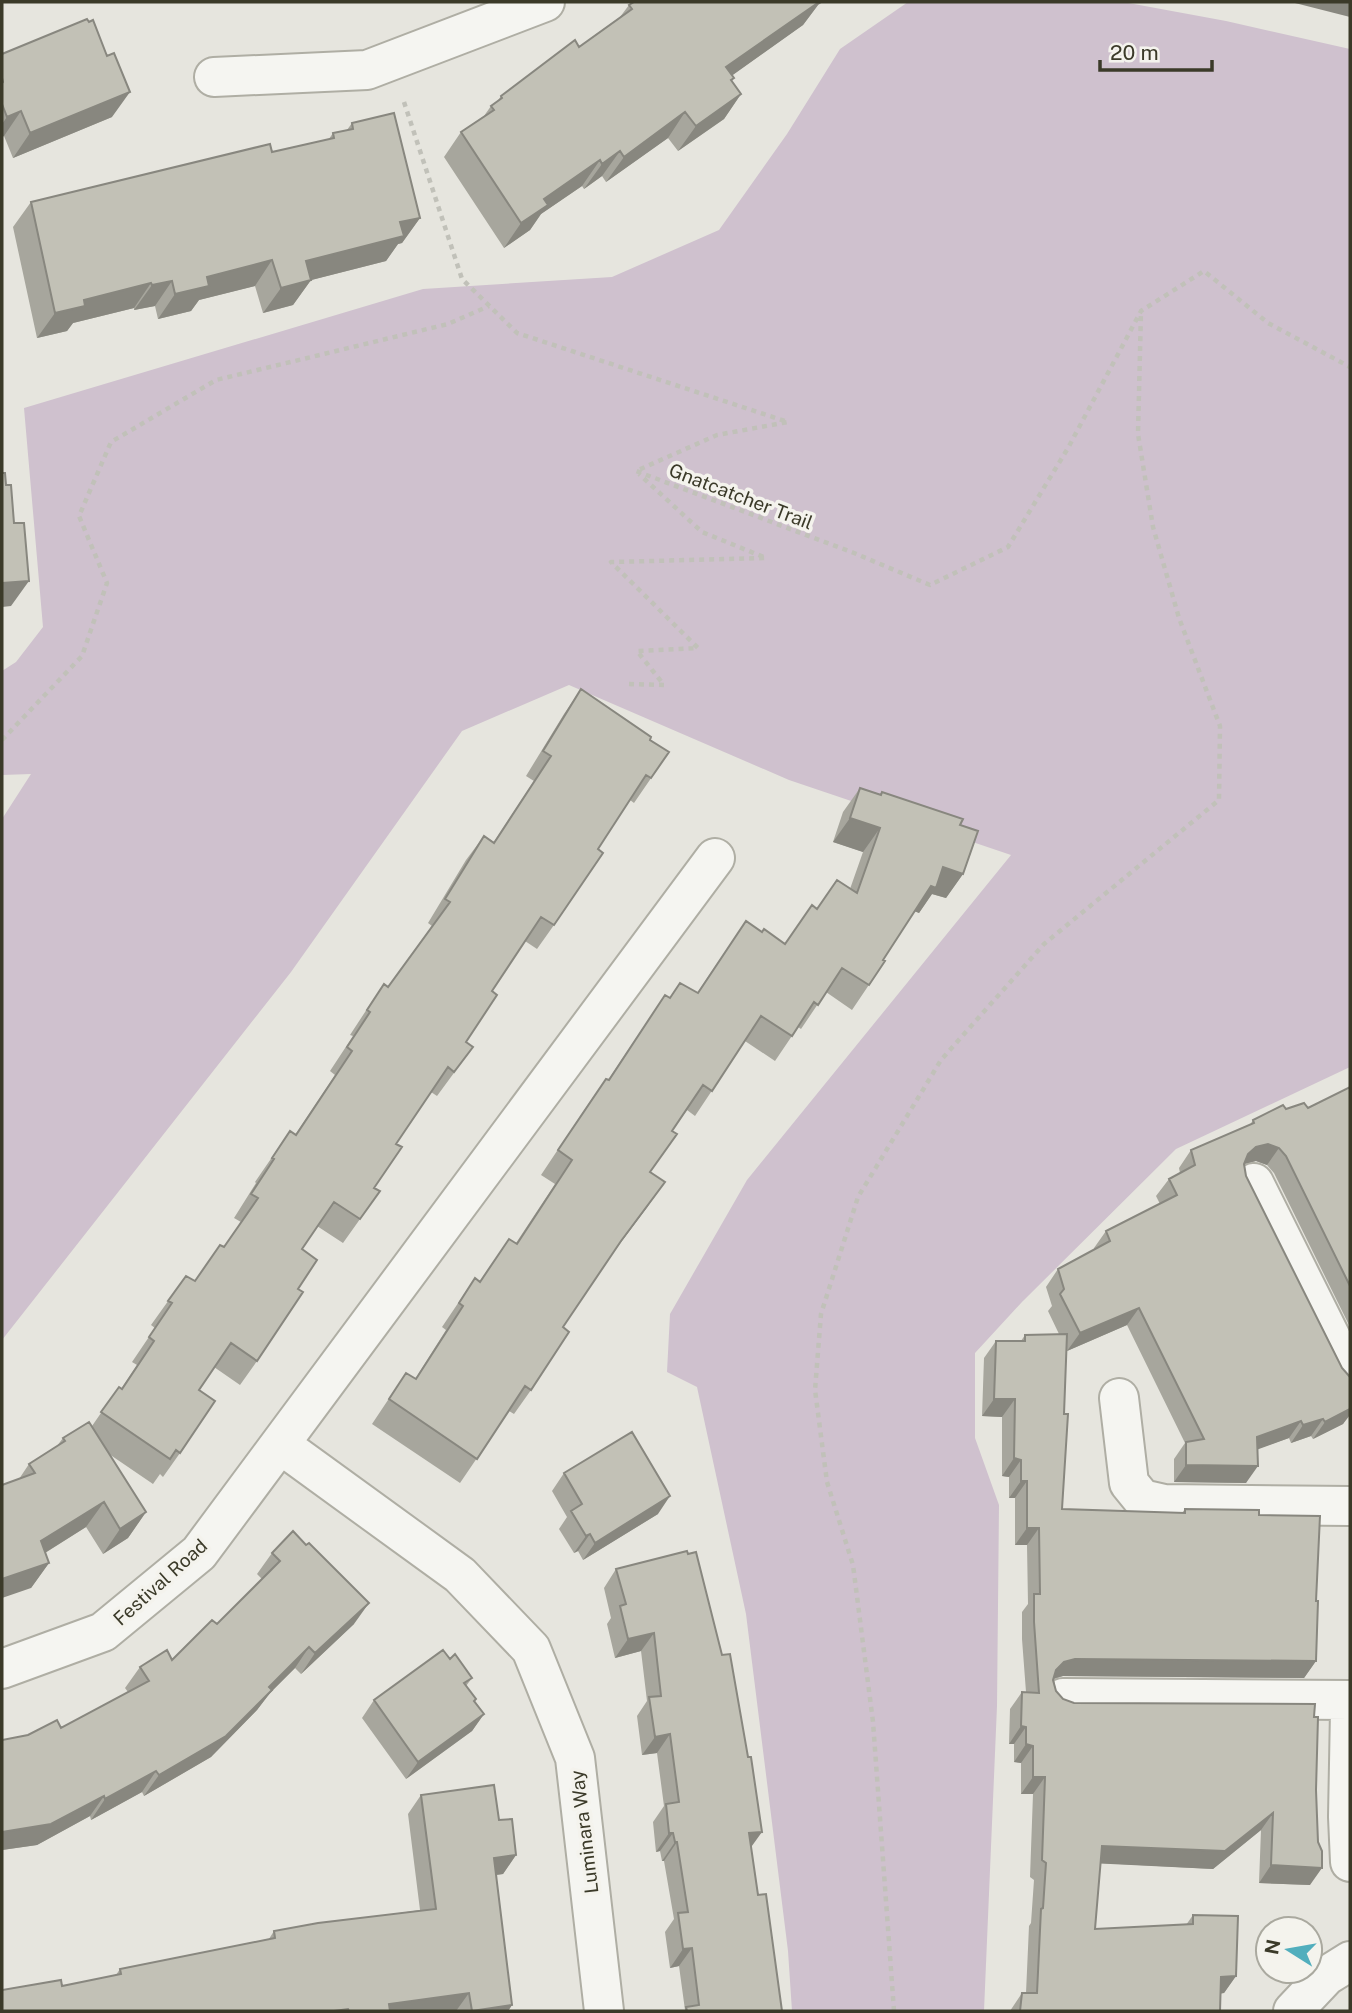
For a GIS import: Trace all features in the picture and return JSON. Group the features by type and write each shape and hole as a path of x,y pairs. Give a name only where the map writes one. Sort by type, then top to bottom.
{"street":[{"path":"214,77 367,70 545,2"},
{"name":"Festival Road","path":"2,1669 103,1632 199,1553 715,858"},
{"path":"1254,1183 1350,1376"},
{"path":"1119,1398 1129,1483 1142,1499 1164,1504 1350,1506"},
{"name":"Luminara Way","path":"281,1445 460,1575 531,1649 575,1758 604,2011"},
{"path":"1063,1698 1350,1700"},
{"path":"1350,1710 1350,1862"},
{"path":"1293,2011 1325,1976 1350,1961"}],"path":[{"name":"Gnatcatcher Trail","path":"404,102 462,279 517,333 788,422 717,435 636,471"},
{"name":"Gnatcatcher Trail","path":"636,471 930,584 1008,547 1068,448 1141,311 1204,271 1268,323 1350,367"},
{"path":"2,740 82,656 107,583 79,516 111,442 216,380 448,324 489,306"},
{"path":"894,2011 872,1709 853,1565 827,1482 815,1390 821,1314 858,1197 940,1060 1044,944 1219,800 1220,726 1179,618 1153,527 1138,434 1141,311"},
{"path":"629,684 664,685 637,651 698,648 611,562 766,558 702,532 636,471"}],"shaded area":[{"path":"908,2 1123,2 1226,21 1350,49 1350,1067 1176,1149 1022,1302 975,1353 975,1438 999,1505 997,1706 984,2011 792,2011 788,1951 746,1614 697,1387 667,1372 670,1314 747,1180 1011,855 789,780 569,685 462,731 291,972 2,1340 2,819 31,774 2,775 2,671 16,662 43,627 24,408 423,289 612,277 719,230 787,134 840,49"}],"building":[{"path":"634,2 819,2 726,67 741,94 696,126 685,112 624,157 620,151 602,164 600,160 544,199 548,205 521,223 461,132 494,110 491,106 502,98 501,96 575,40 579,47 632,9 629,5"},
{"path":"87,19 89,22 93,20 107,56 114,53 130,92 30,133 21,111 7,117 2,104 2,54"},
{"path":"394,113 420,218 400,222 404,236 306,261 311,280 281,288 272,260 207,277 209,286 175,294 172,281 151,283 84,300 85,306 55,313 31,202 270,144 272,152 334,138 333,133 353,129 352,123"},
{"path":"2,473 5,473 6,485 11,485 14,523 24,523 29,581 2,583"},
{"path":"581,689 669,752 651,778 646,775 598,849 603,853 554,925 541,917 492,991 497,995 466,1042 473,1047 454,1072 448,1067 396,1144 402,1147 374,1188 380,1191 360,1219 334,1202 302,1249 317,1260 298,1289 303,1292 257,1361 231,1343 199,1390 215,1401 180,1453 176,1450 170,1459 101,1412 119,1387 122,1389 154,1341 149,1337 172,1303 168,1301 186,1276 195,1281 220,1245 224,1247 258,1198 251,1194 274,1159 272,1158 290,1131 296,1135 352,1051 347,1047 370,1012 367,1010 384,984 388,987 450,902 445,899 484,836 494,843 551,756 543,751"},
{"path":"860,788 881,795 882,792 963,819 960,825 978,831 963,874 943,867 936,888 931,886 869,985 842,968 818,1005 814,1002 792,1036 761,1016 712,1091 703,1085 672,1131 677,1134 650,1172 665,1182 563,1327 569,1332 531,1390 525,1386 477,1459 389,1399 406,1373 416,1379 463,1306 459,1303 475,1278 480,1282 509,1239 517,1244 572,1160 558,1150 606,1079 609,1080 665,995 670,998 680,983 698,993 746,921 762,932 764,929 785,944 812,905 817,909 837,880 857,893 880,828 850,818"},
{"path":"1350,1087 1350,1286 1286,1156 1279,1148 1268,1144 1256,1147 1248,1154 1244,1164 1246,1176 1342,1368 1350,1377 1350,1409 1325,1422 1323,1419 1303,1425 1301,1421 1257,1437 1258,1466 1186,1465 1186,1442 1204,1439 1139,1308 1080,1333 1060,1294 1064,1289 1058,1269 1110,1241 1106,1231 1177,1195 1169,1179 1195,1165 1191,1150 1254,1123 1253,1120 1283,1105 1286,1109 1304,1103 1308,1108"},
{"path":"1067,1334 1064,1414 1068,1414 1062,1509 1185,1513 1185,1509 1259,1510 1259,1515 1320,1516 1316,1661 1075,1659 1064,1662 1056,1670 1053,1680 1056,1691 1063,1699 1074,1703 1315,1704 1314,1717 1318,1717 1318,1842 1322,1851 1322,1868 1271,1865 1273,1813 1225,1851 1102,1846 1095,1929 1193,1924 1193,1915 1238,1916 1236,1976 1221,1977 1220,2011 1020,2011 1022,1993 1037,1993 1046,1863 1042,1860 1045,1777 1033,1777 1033,1746 1026,1744 1026,1727 1021,1726 1022,1692 1039,1693 1034,1594 1040,1594 1039,1528 1027,1528 1027,1481 1021,1481 1021,1460 1014,1458 1015,1399 994,1399 996,1341 1025,1341 1025,1335"},
{"path":"89,1422 146,1512 120,1529 104,1502 41,1541 49,1563 2,1579 2,1485 35,1473 29,1464"},
{"path":"632,1432 670,1496 595,1543 590,1534 586,1536 571,1511 582,1504 564,1473"},
{"path":"293,1531 306,1545 309,1543 369,1603 315,1653 309,1647 269,1687 272,1690 226,1736 159,1775 156,1771 51,1824 2,1832 2,1740 28,1735 57,1720 61,1728 149,1681 140,1667 167,1650 172,1660 212,1620 217,1624 280,1561 272,1553"},
{"path":"687,1551 688,1554 696,1552 722,1655 730,1654 748,1757 751,1757 762,1832 749,1833 758,1895 766,1894 782,2011 687,2011 686,2007 699,2005 692,1948 683,1949 678,1913 688,1912 677,1842 673,1833 669,1833 666,1804 679,1802 670,1734 655,1737 649,1697 661,1696 654,1633 628,1639 620,1606 626,1604 616,1569"},
{"path":"443,1650 450,1659 455,1654 472,1678 464,1683 484,1714 418,1762 374,1700"},
{"path":"494,1785 499,1820 512,1819 516,1855 494,1858 512,2005 472,2011 469,1993 389,2004 390,2011 2,2011 2,1990 61,1980 62,1986 121,1974 120,1969 275,1938 274,1931 436,1909 421,1795"}]}
